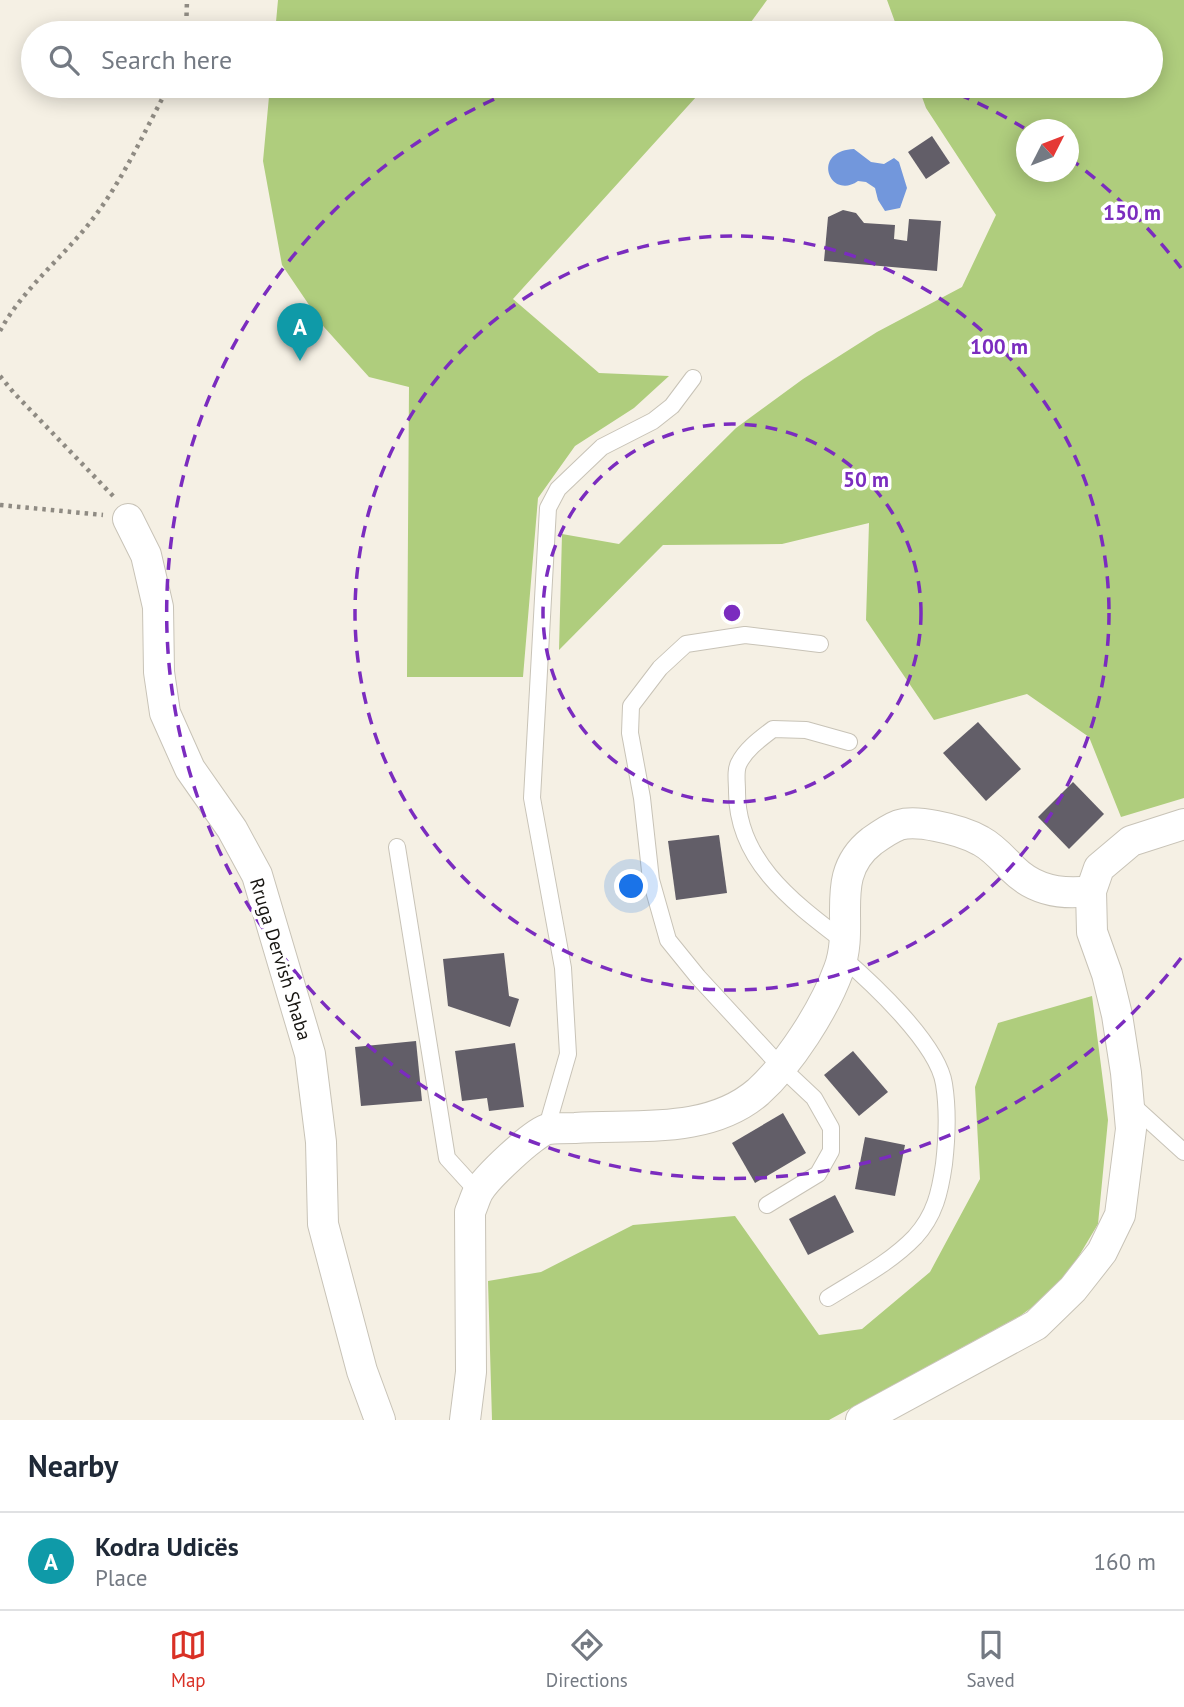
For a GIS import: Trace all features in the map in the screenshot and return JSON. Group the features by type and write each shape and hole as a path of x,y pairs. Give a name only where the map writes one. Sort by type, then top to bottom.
{"street":[{"name":"Rruga Dervish Shaba","path":"128,519 146,555 158,607 159,672 165,713 190,769 232,828 257,876 310,1054 321,1142 323,1224 362,1371 380,1420"},
{"path":"861,1420 1036,1325 1073,1289 1102,1252 1120,1215 1131,1129 1117,1015 1107,974 1092,932 1091,891 1098,868 1131,841 1184,824"},
{"path":"466,1420 471,1372 470,1212 478,1192 492,1174 545,1129 666,1124 712,1118 747,1101 771,1080 822,1004 839,968 843,949 848,870 860,851 900,825 929,825 957,830 982,841 1030,882 1070,894 1091,891"}],"lane":[{"path":"545,1129 568,1054 563,968 532,798 548,508 558,489 601,447 653,421 672,406 693,378"},
{"path":"767,1205 818,1174 831,1151 831,1128 814,1098 781,1067 698,977 668,940 651,880 642,798 630,733 631,706 660,668 686,644 745,635 820,644"},
{"path":"828,1297 893,1258 918,1234 939,1198 946,1143 944,1082 925,1042 843,949 793,903 755,858 737,809 737,766 749,748 772,729 806,730 849,742"},
{"path":"397,847 447,1158 478,1192"},
{"path":"1129,1101 1184,1152"}],"path":[{"path":"186,21 187,0"},
{"path":"0,331 15,308 94,218 117,186 163,98"},
{"path":"0,376 114,496 128,519"},
{"path":"0,505 86,511 128,519"}],"green space":[{"path":"278,0 767,0 752,21 276,21"},
{"path":"887,0 1184,0 1184,798 1121,817 1089,737 1027,694 934,720 866,620 869,523 782,544 663,545 559,650 562,534 619,544 736,428 803,379 877,332 962,287 996,215 926,108 922,98 1163,98 1163,21 895,21"},
{"path":"269,98 695,98 513,299 599,373 669,376 634,408 575,446 538,498 523,677 407,677 409,387 369,377 324,327 282,265 263,161"},
{"path":"1092,996 1108,1120 1098,1224 1061,1286 1020,1316 829,1420 492,1420 488,1281 541,1272 633,1225 735,1216 819,1335 862,1329 930,1272 980,1179 975,1087 998,1023"}],"water":[{"path":"854,149 871,162 884,164 894,158 899,162 907,188 900,208 885,211 875,188 866,182 839,185 833,180 829,173 832,158 840,152"}],"building":[{"path":"932,136 950,163 926,179 908,152"},
{"path":"843,210 856,213 864,223 895,225 894,239 907,241 909,219 941,221 937,271 824,261 828,217"},
{"path":"978,722 1021,769 986,801 943,753"},
{"path":"1073,782 1104,814 1069,849 1038,817"},
{"path":"719,835 727,893 676,900 668,841"},
{"path":"504,953 509,996 519,999 510,1027 448,1006 443,959"},
{"path":"416,1041 422,1101 361,1106 355,1047"},
{"path":"515,1043 524,1107 489,1111 487,1098 462,1101 455,1051"},
{"path":"853,1051 888,1092 859,1116 824,1075"},
{"path":"783,1113 806,1153 755,1183 732,1143"},
{"path":"865,1137 905,1145 895,1196 855,1189"},
{"path":"835,1195 854,1232 808,1255 789,1219"}],"place":[{"name":"Kodra Udicës","path":"300,361"}]}
